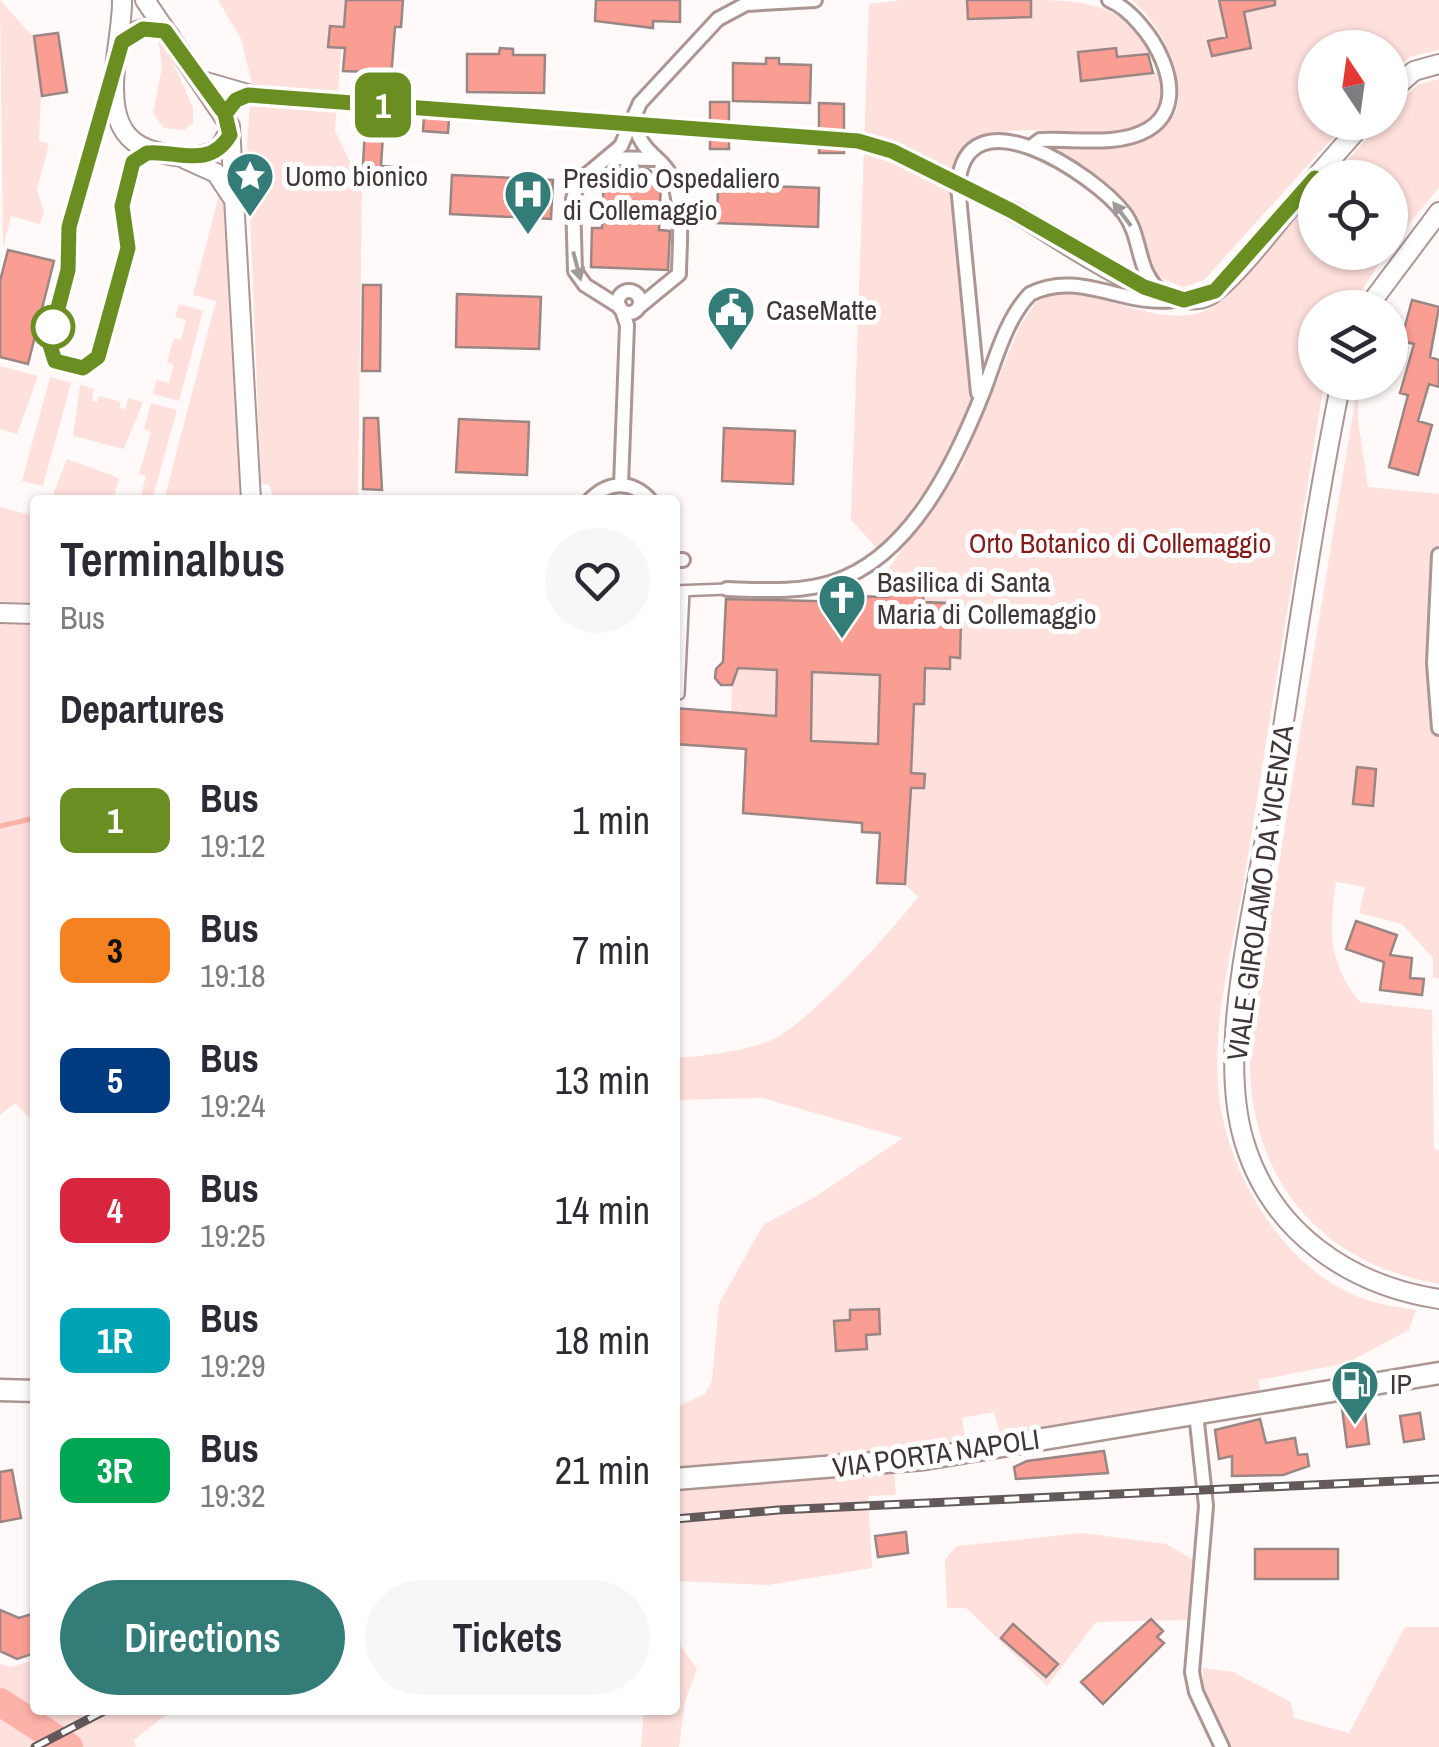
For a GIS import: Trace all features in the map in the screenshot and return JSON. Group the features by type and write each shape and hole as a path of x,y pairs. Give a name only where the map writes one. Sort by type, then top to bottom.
{"main road":[{"path":"122,0 114,88 123,132 144,149 179,157 219,176 236,210"},
{"path":"145,0 227,122 236,210 251,495"},
{"path":"118,49 127,36 143,29 160,29 170,37"},
{"path":"1408,76 1437,64"},
{"path":"179,157 218,149 239,98 252,95 209,85 192,74"},
{"path":"1331,160 1348,140"},
{"path":"1012,211 1116,273 1173,298 1212,294 1298,197"},
{"path":"1380,290 1439,212"},
{"name":"VIALE GIROLAMO DA VICENZA","path":"1338,400 1248,950 1234,1050 1234,1092 1243,1138 1258,1175 1309,1242 1341,1268 1372,1284 1439,1299"},
{"path":"0,612 30,614"},
{"name":"VIA PORTA NAPOLI","path":"680,1479 902,1462 1439,1373"},
{"path":"0,1390 30,1391"}],"street":[{"path":"629,309 581,281 573,264 575,188 589,170 622,146 643,100 702,32 746,4 815,0"},
{"path":"1032,146 1044,139 1136,135 1150,128 1168,108 1169,91 1155,46 1130,12 1109,0"},
{"path":"621,485 629,309 680,274 675,186 670,173 653,159 634,124"},
{"path":"977,407 972,308 958,192 961,168 973,150 989,142 1015,140 1032,146 1123,212 1146,274 1173,298"},
{"path":"606,160 653,159"},
{"path":"680,694 680,591 814,587 875,562 934,488 977,407 1008,329 1030,294 1058,285 1078,284 1148,301 1173,298"},
{"path":"972,308 988,333 1008,329"},
{"path":"596,495 621,485 637,488 645,495"},
{"path":"1439,556 1434,663 1439,728"},
{"path":"1196,1413 1206,1506 1192,1672 1196,1692 1222,1747"}],"green space":[{"path":"0,0 35,39 41,92 39,141 49,144 37,190 44,211 40,224 11,216 3,248"},
{"path":"218,0 345,0 335,131 362,186 358,495 272,495 270,485 261,483 247,141 252,84 241,39"},
{"path":"967,0 968,19 1031,17 1031,0 1068,1 1100,8 1128,24 1151,53 1117,57 1115,48 1078,52 1081,80 1157,73 1163,97 1152,119 1129,129 998,133 972,142 955,162 950,195 972,347 971,403 946,458 879,550 851,520 869,4"},
{"path":"1132,0 1439,0 1439,50 1408,59 1408,30 1298,30 1298,140 1331,140 1313,160 1298,160 1298,176 1204,280 1183,287 1155,276 1130,211 1046,146 1150,135 1174,116 1178,86 1170,53"},
{"path":"158,38 165,45 193,107 193,123 184,130 164,128 153,113 162,67"},
{"path":"1439,79 1439,187 1408,226 1408,160 1347,160 1366,140 1408,140 1408,94 1417,85"},
{"path":"219,195 226,209 240,495 165,495 216,301 193,295"},
{"name":"Orto Botanico di Collemaggio","path":"1298,216 1298,270 1375,270 1362,290 1298,290 1298,400 1321,400 1224,991 1217,1054 1222,1115 1229,1143 1254,1199 1271,1225 1313,1270 1337,1287 1370,1301 1416,1310 1409,1330 1347,1363 1259,1380 1260,1392 1001,1437 994,1412 962,1418 966,1443 902,1454 894,1472 896,1495 868,1496 872,1568 768,1585 680,1581 680,1406 705,1394 712,1381 719,1304 763,1225 815,1197 903,1138 762,1098 680,1100 680,1058 744,1048 783,1033 847,977 918,897 905,884 911,788 924,787 925,774 911,773 914,704 924,704 925,668 949,669 950,657 960,657 961,622 947,621 948,603 923,602 923,589 888,588 889,568 962,465 1019,328 1036,302 1056,295 1078,295 1153,313 1178,316 1202,312 1224,299"},
{"path":"179,304 203,311 179,401 153,394 157,380 169,383 174,365 167,362 174,338 181,340 186,320 175,317"},
{"path":"0,366 38,376 17,434 0,429"},
{"path":"50,377 71,383 43,486 22,481"},
{"path":"80,385 94,389 92,401 97,402 99,396 121,402 119,408 125,410 128,398 143,402 124,449 73,436"},
{"path":"1358,400 1368,487 1439,494 1439,978 1433,978 1433,958 1402,924 1359,913 1365,887 1336,882 1333,945 1342,974 1360,1002 1432,1010 1434,1149 1439,1150 1439,1284 1393,1272 1352,1253 1319,1228 1291,1198 1271,1163 1257,1123 1251,1079 1251,1032"},
{"path":"151,403 177,410 153,495 141,495 146,476 139,474 151,432 144,429"},
{"path":"67,459 119,478 114,495 53,495"},
{"path":"0,507 30,515 30,1118 15,1103 0,1115"},
{"path":"738,668 777,670 776,716 731,713 732,685"},
{"path":"812,672 880,675 878,744 811,741"},
{"path":"1083,1533 1166,1544 1194,1560 1188,1620 1096,1622 1047,1686 966,1608 947,1608 945,1559 957,1546"},
{"path":"1405,1627 1439,1627 1439,1747 1225,1747 1203,1693 1203,1668 1233,1672 1291,1702 1294,1718 1349,1733"},
{"path":"680,1646 697,1669 685,1701 679,1747 641,1747 644,1715 680,1715"},
{"path":"30,1661 30,1715 166,1715 134,1740 136,1747 0,1747 0,1663 10,1667"}],"building":[{"path":"346,0 403,0 401,27 395,27 391,78 400,79 398,109 393,136 383,135 381,166 392,167 391,185 362,184 368,72 343,71 345,48 328,47 330,26 344,27"},
{"path":"596,0 680,0 680,22 653,21 653,28 595,21"},
{"path":"967,0 1031,0 1031,17 968,19"},
{"path":"1219,0 1275,0 1275,5 1244,12 1251,48 1212,56 1208,41 1227,37"},
{"path":"58,33 67,92 42,96 34,36"},
{"path":"500,48 513,49 513,55 545,55 544,93 467,92 467,54 499,54"},
{"path":"1116,48 1117,57 1148,54 1153,73 1081,81 1078,52"},
{"path":"766,58 779,58 779,64 811,65 810,103 733,101 733,63 766,64"},
{"path":"710,102 729,102 729,149 710,149"},
{"path":"425,103 450,105 448,133 423,131"},
{"path":"819,103 844,104 844,153 819,153"},
{"path":"620,168 648,169 661,179 659,230 670,231 668,270 591,267 592,228 602,228 604,173"},
{"path":"452,175 553,180 551,219 450,214"},
{"path":"718,184 819,188 818,227 717,223"},
{"path":"8,250 54,261 28,364 0,357 0,281"},
{"path":"363,285 381,285 380,371 362,371"},
{"path":"457,294 541,297 539,349 456,347"},
{"path":"1412,300 1439,307 1430,357 1439,360 1439,387 1429,384 1418,421 1432,425 1418,475 1389,467 1408,400 1408,365 1414,344 1408,343"},
{"path":"364,418 378,418 382,490 363,489"},
{"path":"459,419 529,422 527,475 456,472"},
{"path":"724,428 795,431 793,484 722,481"},
{"path":"888,588 924,589 923,602 948,603 947,621 961,621 960,658 950,657 950,669 925,668 924,704 914,704 911,773 925,774 924,788 911,788 905,884 877,883 880,833 862,832 862,823 743,813 746,749 680,744 680,708 776,716 777,670 738,668 732,685 721,685 715,678 716,669 723,662 726,599 852,602 852,596 888,597","holes":["812,672 880,675 878,744 811,741"]},
{"path":"1357,767 1376,769 1373,806 1353,804"},
{"path":"1356,921 1397,935 1390,955 1412,958 1410,978 1424,979 1422,995 1380,990 1384,962 1346,949"},
{"path":"879,1309 880,1334 866,1335 867,1349 836,1351 834,1321 850,1320 850,1310"},
{"path":"1364,1405 1369,1444 1347,1447 1342,1408"},
{"path":"1420,1413 1424,1439 1404,1442 1400,1416"},
{"path":"1260,1419 1266,1443 1295,1438 1298,1455 1307,1454 1309,1466 1283,1475 1232,1476 1232,1456 1219,1459 1215,1430"},
{"path":"1104,1451 1108,1473 1016,1479 1014,1467 1027,1461"},
{"path":"12,1470 21,1518 0,1522 0,1472"},
{"path":"906,1532 908,1553 878,1557 875,1536"},
{"path":"1255,1549 1338,1549 1338,1579 1255,1579"},
{"path":"0,1610 19,1618 30,1615 30,1655 17,1659 0,1651"},
{"path":"1151,1619 1163,1631 1157,1637 1164,1643 1103,1704 1081,1682"},
{"path":"1013,1624 1058,1664 1046,1677 1001,1638"}],"waterway":[{"path":"0,826 30,819"},
{"path":"0,1702 69,1747"}],"tunnel":[{"path":"251,95 858,141 891,151 1012,211"}],"railway":[{"path":"680,1519 778,1510 1439,1479"},
{"path":"35,1747 96,1715"}],"bus line":[{"name":"1","path":"222,110 192,74 165,31 143,29 122,42 69,227 68,270 49,342 51,356 58,363 83,368 94,364 98,357 128,248 122,206 133,162 147,153 189,158 218,149 230,135 225,114 236,100 248,95 870,143 1012,211 1129,280 1181,300 1200,299 1215,291 1298,197"}],"place":[{"name":"Uomo bionico","path":"250,218"},
{"name":"Presidio Ospedaliero di Collemaggio","path":"528,236"},
{"name":"CaseMatte","path":"731,352"},
{"name":"Basilica di Santa Maria di Collemaggio","path":"842,640"},
{"name":"IP","path":"1355,1426"}]}
